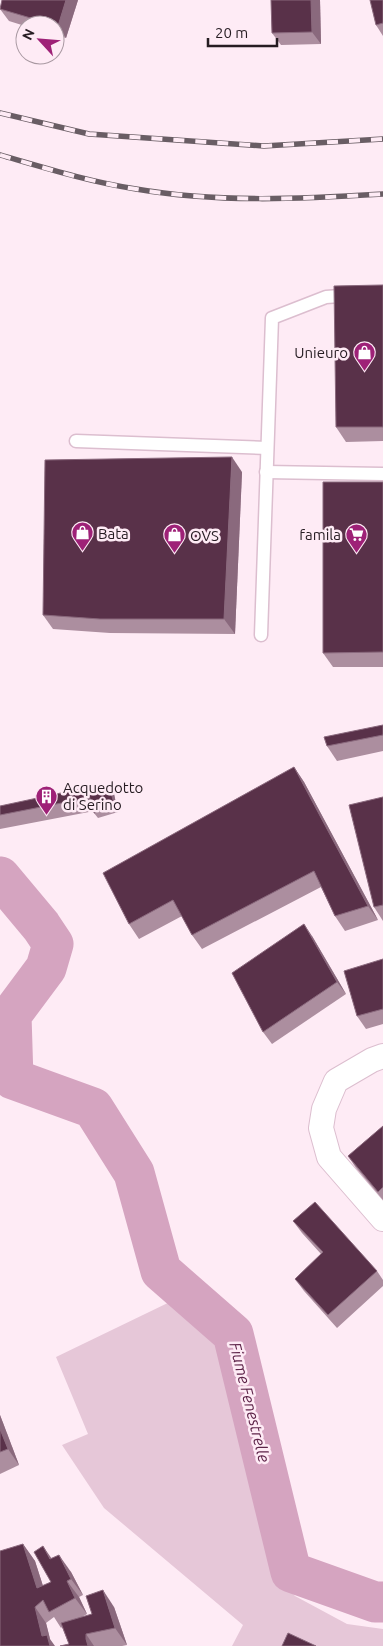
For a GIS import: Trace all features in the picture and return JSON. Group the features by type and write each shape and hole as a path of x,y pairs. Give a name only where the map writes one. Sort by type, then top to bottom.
{"street":[{"path":"383,1056 372,1060 336,1081 324,1109 321,1128 329,1157 383,1219"}],"lane":[{"path":"260,635 272,318 326,297 383,294"},
{"path":"76,441 267,448"},
{"path":"266,472 383,474"}],"shaded area":[{"path":"176,1299 233,1366 272,1570 295,1596 347,1624 383,1629 383,1646 232,1646 243,1625 104,1508 62,1445 88,1434 56,1357"}],"building":[{"path":"2,0 66,0 61,15 20,15 0,9"},
{"path":"271,0 311,0 312,32 272,33"},
{"path":"370,0 383,0 383,23 376,25"},
{"name":"Unieuro","path":"383,285 383,427 336,427 334,286"},
{"path":"232,457 224,619 100,619 43,615 45,460"},
{"name":"famila","path":"323,482 383,482 383,652 323,653"},
{"path":"383,725 383,735 327,746 324,737"},
{"path":"294,767 368,906 335,916 314,871 192,935 173,900 129,924 103,873"},
{"path":"84,788 87,798 0,815 0,806"},
{"path":"110,789 115,807 94,813 89,795"},
{"path":"383,797 383,905 374,907 349,805"},
{"path":"304,924 337,982 263,1032 232,973"},
{"path":"383,959 383,1009 357,1016 344,971"},
{"path":"383,1126 383,1187 378,1192 348,1156"},
{"path":"315,1202 377,1271 328,1315 295,1279 323,1252 293,1221"},
{"path":"0,1429 8,1449 0,1452"},
{"path":"23,1544 37,1588 51,1582 34,1552 43,1546 50,1559 59,1555 71,1579 67,1581 75,1598 49,1612 43,1600 35,1607 42,1636 47,1635 50,1646 0,1646 0,1551"},
{"path":"103,1590 115,1628 86,1634 88,1646 60,1646 69,1644 61,1623 92,1614 86,1596"},
{"path":"288,1633 316,1646 282,1646"}],"waterway":[{"name":"Fiume Fenestrelle","path":"0,877 41,926 53,944 46,968 11,1015 13,1079 93,1108 134,1173 161,1271 233,1334 291,1572 375,1602 383,1602"}],"railway":[{"path":"0,113 89,134 264,146 383,139"},
{"path":"0,155 102,183 167,193 260,199 383,194"}],"place":[{"name":"Unieuro","path":"364,371"},
{"name":"Bata","path":"82,552"},
{"name":"famila","path":"357,553"},
{"name":"OVS","path":"174,554"},
{"name":"Acquedotto di Serino","path":"47,815"}]}
